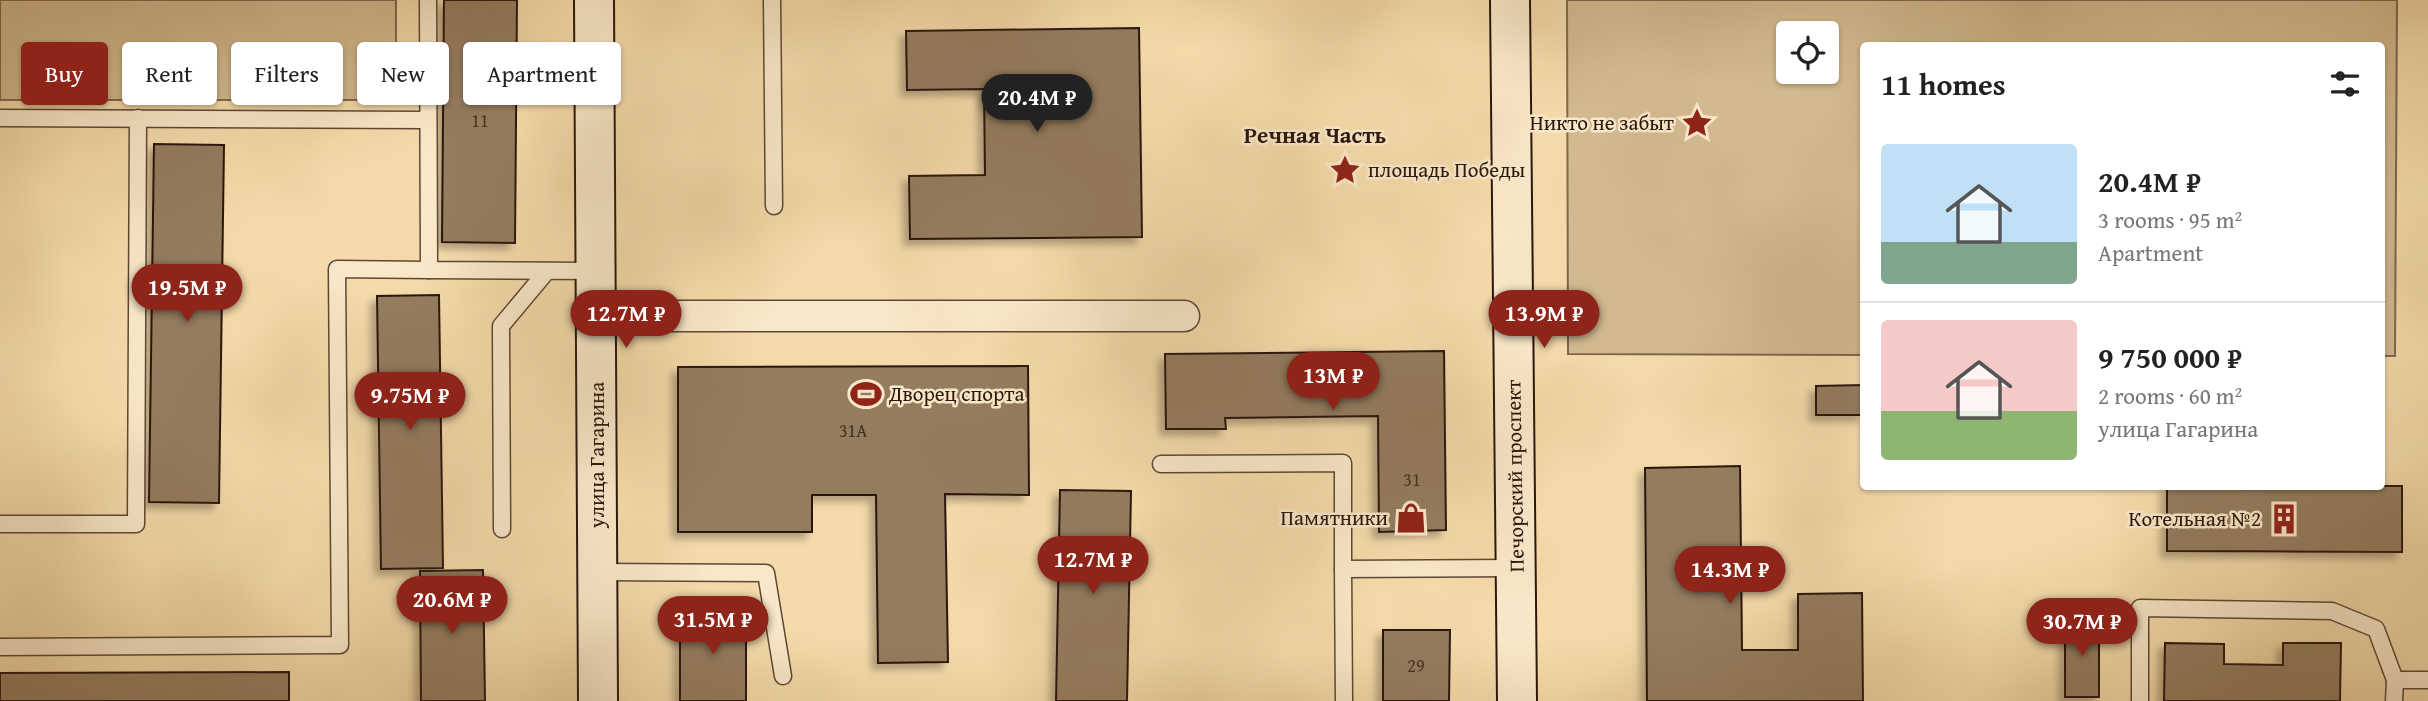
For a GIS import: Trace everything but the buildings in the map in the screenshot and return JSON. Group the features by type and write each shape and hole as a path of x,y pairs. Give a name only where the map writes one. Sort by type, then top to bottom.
{"main road":[{"name":"улица Гагарина","path":"594,0 598,701"},
{"name":"Печорский проспект","path":"1510,0 1517,701"}],"street":[{"path":"596,316 1184,316"}],"lane":[{"path":"428,0 429,270"},
{"path":"772,0 774,206"},
{"path":"0,118 428,120"},
{"path":"0,524 136,524 138,118"},
{"path":"0,647 340,645 337,269 595,271"},
{"path":"502,529 501,326 547,271"},
{"path":"1161,464 1343,463 1344,701"},
{"path":"1343,569 1516,568"},
{"path":"597,572 766,573 783,676"},
{"path":"2140,701 2140,608 2332,611 2376,629 2395,680 2394,701"},
{"path":"2395,680 2428,680"}],"shaded area":[{"path":"0,0 396,0 396,42 357,42 357,100 343,100 343,42 231,42 231,100 217,100 217,42 122,42 122,100 108,100 108,42 21,42 21,100 0,100"},
{"path":"1567,0 2397,0 2395,356 2385,356 2385,42 1860,42 1860,355 1568,354"}],"place":[{"name":"Никто не забыт","path":"1697,123"},
{"name":"площадь Победы","path":"1345,170"},
{"name":"Дворец спорта","path":"866,394"},
{"name":"Памятники","path":"1411,518"},
{"name":"Котельная №2","path":"2284,519"}],"district":[{"name":"Речная Часть","path":"1315,135"}]}
